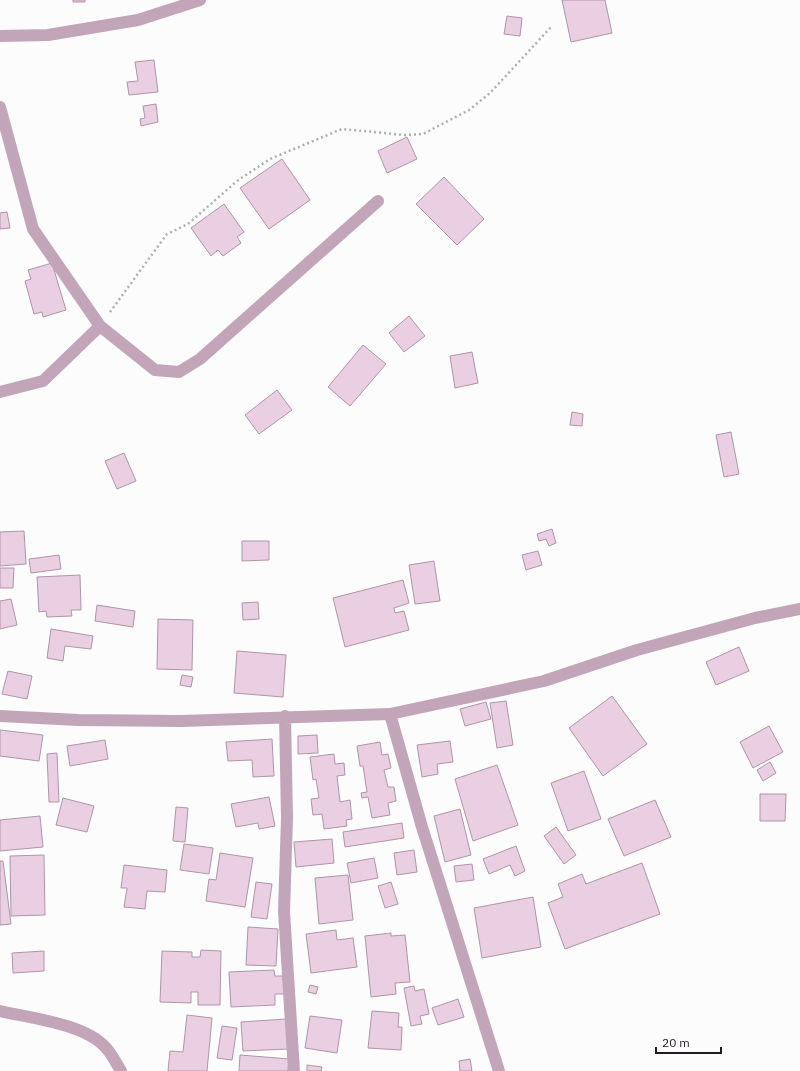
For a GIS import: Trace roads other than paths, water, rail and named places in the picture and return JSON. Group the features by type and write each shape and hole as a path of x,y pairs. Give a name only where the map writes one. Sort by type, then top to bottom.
{"street":[{"path":"0,36 48,35 138,20 200,0"},
{"path":"0,107 33,229 100,326 155,370 179,372 200,360 378,202"},
{"path":"0,392 43,381 100,326"},
{"path":"0,716 78,720 182,721 284,716 390,714 544,681 637,650 755,618 800,609"},
{"path":"390,714 422,827 499,1071"},
{"path":"284,716 287,818 284,911 294,1071"},
{"path":"0,1011 68,1026 86,1033 106,1047 121,1071"}]}
